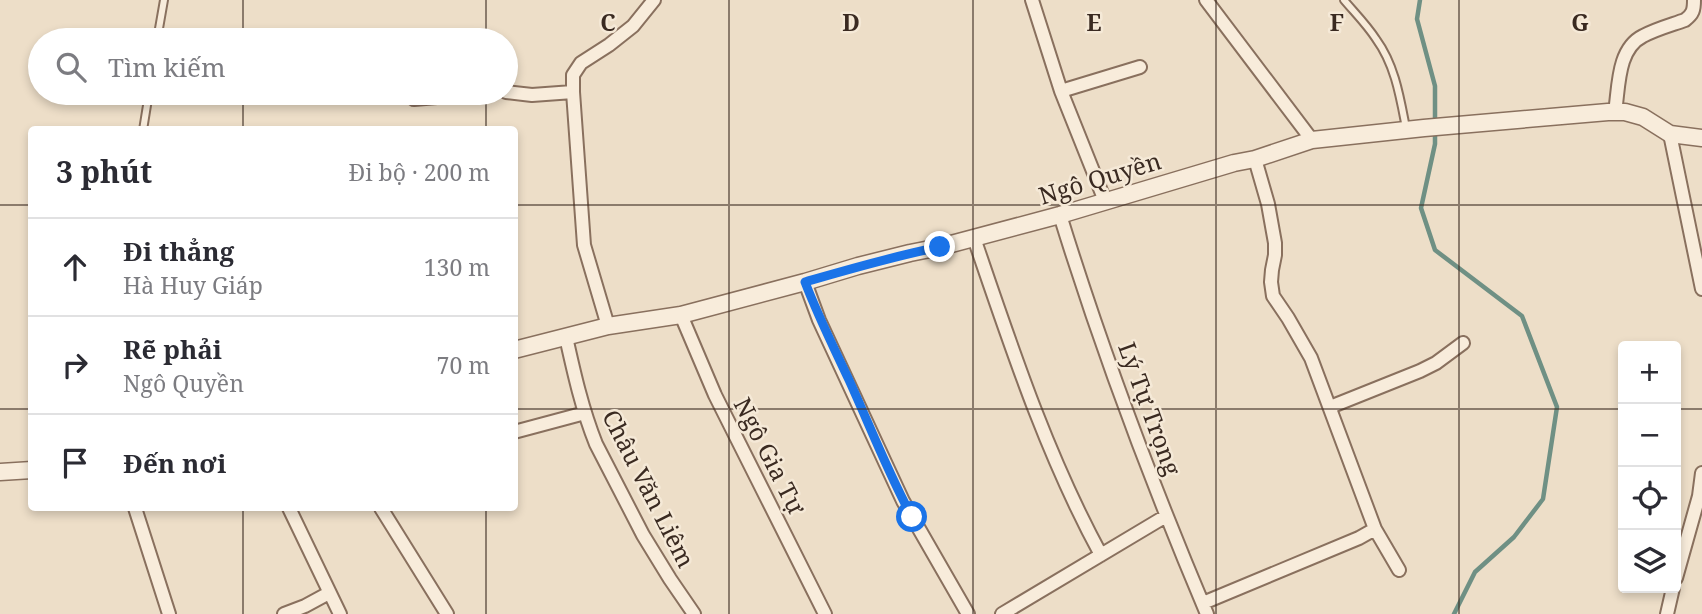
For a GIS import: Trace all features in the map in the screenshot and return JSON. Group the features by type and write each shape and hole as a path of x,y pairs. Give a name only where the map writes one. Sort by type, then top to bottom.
{"street":[{"path":"608,326 584,245 573,75 581,63 633,26 654,0"},
{"path":"1031,0 1061,91 1105,201"},
{"path":"1206,0 1312,140"},
{"path":"1615,112 1622,65 1629,47 1643,36 1691,16 1694,0"},
{"path":"1061,91 1140,66"},
{"path":"518,93 573,92"},
{"name":"Ngô Quyền","path":"518,349 608,326 681,315 859,266 974,238 1255,159 1312,140 1590,112 1625,112 1643,117 1670,134 1702,138"},
{"path":"1670,134 1702,289"},
{"path":"1255,159 1268,204 1275,243 1273,296 1311,358 1375,529 1399,570"},
{"name":"Lý Tự Trọng","path":"1060,215 1085,298 1166,516 1205,609"},
{"path":"974,238 1041,428 1081,520 1101,555"},
{"path":"805,282 819,320 898,490 968,614"},
{"name":"Ngô Gia Tự","path":"681,315 715,395 825,614"},
{"name":"Châu Văn Liêm","path":"566,337 584,413 596,444 643,535 694,614"},
{"path":"1330,407 1420,371 1463,343"},
{"path":"518,431 584,413"},
{"path":"0,472 28,470"},
{"path":"1681,561 1699,496 1702,473"},
{"path":"136,511 169,614"},
{"path":"290,511 340,614"},
{"path":"383,511 447,614"},
{"path":"1002,614 1166,516"},
{"path":"1205,609 1375,529"},
{"path":"284,614 329,593"},
{"path":"1667,614 1672,593"}],"lane":[{"path":"159,28 164,0"},
{"path":"1344,0 1376,37 1389,61 1396,78 1407,130"},
{"path":"144,126 147,105"}],"waterway":[{"path":"1420,0 1417,19 1435,86 1435,123"},
{"path":"1435,131 1435,144 1421,208 1435,250 1522,316 1557,407 1543,499 1514,537 1475,572 1454,614"}],"route":[{"path":"912,517 819,320 805,282 940,247"}]}
